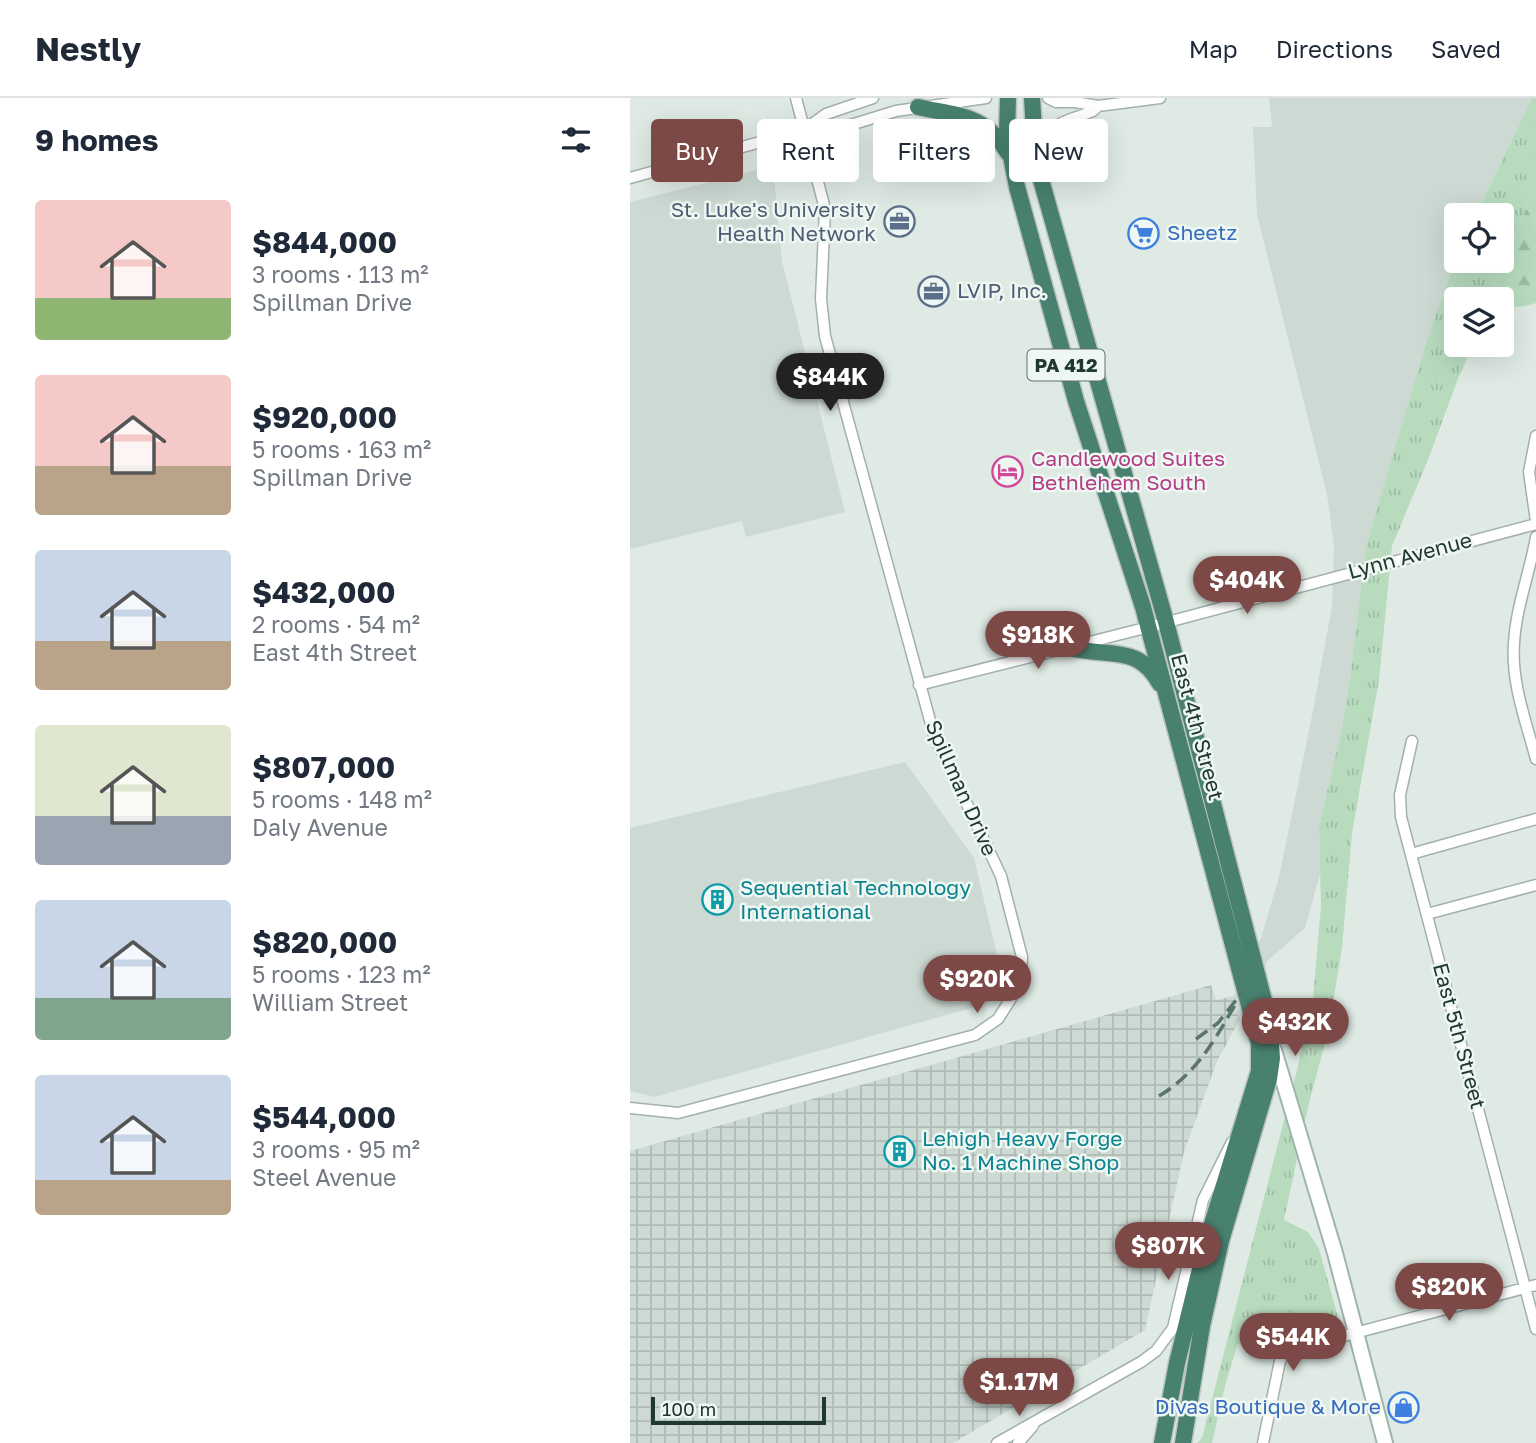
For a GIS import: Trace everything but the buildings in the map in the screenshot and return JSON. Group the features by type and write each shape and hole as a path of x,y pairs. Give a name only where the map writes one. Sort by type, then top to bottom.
{"highway":[{"name":"East 4th Street","path":"1008,98 1009,146"},
{"name":"East 4th Street","path":"1032,98 1034,119"},
{"path":"918,107 984,124 1000,139 1009,154"},
{"name":"East 4th Street","path":"1016,182 1076,401 1149,627 1255,1026"},
{"name":"East 4th Street","path":"1043,182 1166,622 1260,978 1270,1037"},
{"path":"1068,647 1084,652 1122,654 1141,661 1152,669 1168,699"},
{"name":"PA 412","path":"1162,1443 1177,1363 1208,1237 1260,1065 1255,1026"},
{"name":"PA 412","path":"1183,1443 1213,1273 1269,1079 1272,1058 1270,1037"}],"main road":[{"path":"1255,1026 1270,1037"},
{"name":"East 4th Street","path":"1270,1037 1311,1168 1384,1443"}],"street":[{"name":"Spillman Drive","path":"796,98 801,119"},
{"path":"819,119 826,114 873,98"},
{"path":"859,123 918,107 986,98"},
{"path":"1048,98 1056,102 1098,106 1160,98"},
{"path":"1068,119 1093,111 1098,106"},
{"path":"630,178 757,143"},
{"name":"Spillman Drive","path":"630,1108 678,1113 975,1035 998,1019 1021,978 1022,957 1009,900 996,865 934,735 825,336 821,299 825,209 818,182"},
{"path":"1536,436 1529,479 1536,522"},
{"name":"Lynn Avenue","path":"919,685 1149,627 1536,522"},
{"path":"1536,537 1516,625 1513,653 1517,690 1536,759"},
{"name":"East 5th Street","path":"1412,741 1400,800 1401,817 1531,1286 1536,1329"},
{"path":"1411,854 1536,819"},
{"path":"1427,914 1536,885"},
{"path":"997,1443 1141,1362 1156,1351 1169,1335 1203,1199 1246,1113"},
{"path":"1263,1443 1283,1355 1292,1349 1531,1286"},
{"path":"1018,1443 1045,1417"}],"shaded area":[{"path":"1269,98 1532,98 1482,203 1444,203 1444,273 1451,273 1427,340 1366,545 1342,728 1319,826 1320,874 1305,928 1267,961 1239,1021 1234,996 1261,938 1279,877 1332,606 1334,545 1327,495 1257,214 1253,127 1272,127"},
{"path":"757,170 757,182 775,182 782,261 845,512 746,537 742,521 630,549 630,202 709,182 743,182 743,174"},
{"path":"905,762 974,858 1001,972 975,1007 654,1097 630,1091 630,828"},
{"path":"1211,985 1216,1000 1234,996 1239,1021 1217,1061 1184,1152 1145,1330 953,1443 630,1443 630,1151"}],"green space":[{"path":"1532,98 1536,98 1536,188 1514,238 1514,203 1482,203"},
{"path":"1536,188 1536,303 1519,307 1514,307 1514,287 1494,287 1499,273 1514,273 1514,238"},
{"path":"1451,273 1499,273 1494,287 1446,287"},
{"path":"1444,292 1444,357 1468,357 1392,546 1379,680 1352,833 1342,948 1329,1028 1309,1103 1284,1220 1308,1232 1319,1249 1341,1328 1283,1345 1275,1351 1238,1343 1212,1443 1197,1443 1202,1438 1313,999 1321,906 1319,826 1342,728 1366,545"}],"railway":[{"path":"1196,1039 1218,1023 1244,990"},
{"path":"1159,1096 1194,1067 1235,1005"}],"place":[{"name":"St. Luke's University Health Network","path":"899,222"},
{"name":"Sheetz","path":"1144,233"},
{"name":"LVIP, Inc.","path":"934,291"},
{"name":"Candlewood Suites Bethlehem South","path":"1008,471"},
{"name":"Sequential Technology International","path":"717,900"},
{"name":"Lehigh Heavy Forge No. 1 Machine Shop","path":"899,1151"},
{"name":"Divas Boutique & More","path":"1404,1407"}]}
